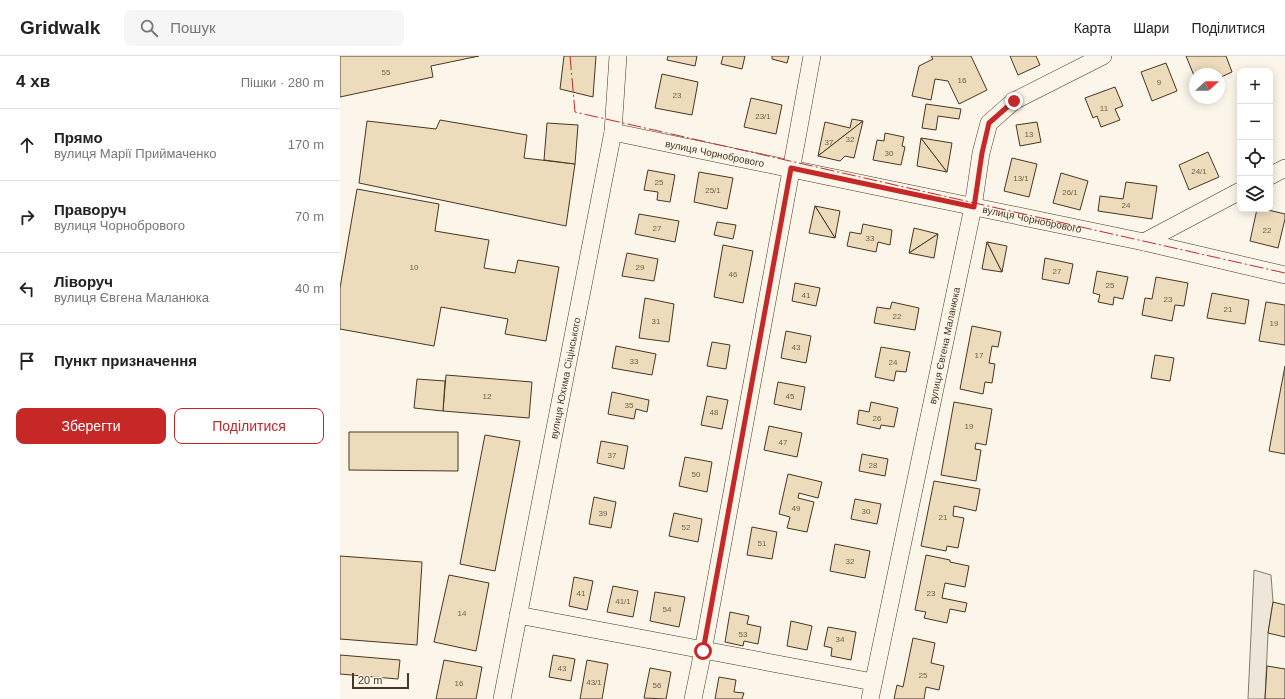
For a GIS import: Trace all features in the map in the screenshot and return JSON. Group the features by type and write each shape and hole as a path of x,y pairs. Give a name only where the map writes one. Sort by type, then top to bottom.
{"street":[{"name":"вулиця Юхима Сіцінського","path":"502,699 613,132 618,56"},
{"path":"693,699 812,56"},
{"name":"вулиця Євгена Маланюка","path":"870,699 974,207 982,153 989,123 1014,101 1104,56"},
{"name":"вулиця Чорнобрового","path":"613,132 1144,242 1285,275"},
{"path":"1273,174 1285,168"},
{"path":"1144,242 1237,193"},
{"path":"518,615 873,682"}],"shaded area":[{"path":"1254,570 1271,575 1273,602 1268,633 1265,699 1248,699"}],"building":[{"path":"340,56 479,56 431,66 433,77 340,97"},
{"path":"564,56 596,56 593,97 560,89"},
{"path":"668,56 697,56 695,66 667,60"},
{"path":"723,56 745,56 742,69 721,64"},
{"path":"772,56 789,56 787,63 772,59"},
{"path":"931,56 971,56 987,90 959,104 948,81 935,79 931,100 912,96 919,66 933,59"},
{"path":"1010,56 1036,56 1040,65 1018,75"},
{"path":"1186,56 1226,56 1232,72 1225,75 1225,68 1191,68"},
{"path":"1166,63 1177,91 1152,101 1141,72"},
{"path":"662,74 698,82 692,115 655,108"},
{"path":"1115,87 1123,106 1115,109 1120,120 1101,127 1097,116 1093,118 1085,98"},
{"path":"751,98 782,105 776,134 744,127"},
{"path":"926,104 961,109 959,119 938,116 936,130 922,128"},
{"path":"852,119 863,121 818,156 825,122 850,128"},
{"path":"440,120 527,135 524,158 575,164 566,226 359,183 367,121 436,129"},
{"path":"863,121 854,158 845,156 840,161 818,156"},
{"path":"1037,122 1041,142 1020,146 1016,125"},
{"path":"547,123 578,125 575,164 544,160"},
{"path":"885,133 904,137 902,146 905,147 901,165 873,160 877,140 884,141"},
{"path":"921,138 947,172 917,166"},
{"path":"921,138 952,143 947,172"},
{"path":"1208,152 1219,177 1189,190 1179,165"},
{"path":"1012,158 1037,164 1029,197 1004,191"},
{"path":"648,170 675,175 670,202 657,200 658,192 644,190"},
{"path":"699,172 733,178 727,209 694,202"},
{"path":"1061,173 1088,181 1080,210 1053,203"},
{"path":"1126,182 1157,186 1152,219 1098,211 1100,196 1123,199"},
{"path":"357,189 439,204 435,231 489,240 484,268 515,273 518,260 559,267 546,341 505,334 508,319 441,307 434,346 340,329 340,288"},
{"path":"815,206 840,211 835,238"},
{"path":"815,206 835,238 809,233"},
{"path":"1273,211 1285,214 1278,248 1250,241 1256,212"},
{"path":"639,214 679,221 675,242 635,234"},
{"path":"717,222 736,225 733,239 714,235"},
{"path":"863,224 892,230 890,245 878,242 876,252 847,246 850,232 861,234"},
{"path":"914,228 938,234 909,253"},
{"path":"938,234 934,258 909,253"},
{"path":"987,242 1002,272 982,269"},
{"path":"987,242 1007,246 1002,272"},
{"path":"723,245 753,251 743,303 714,297"},
{"path":"627,253 658,259 654,281 622,276"},
{"path":"1045,258 1073,264 1069,284 1042,279"},
{"path":"1097,271 1128,277 1123,299 1114,297 1113,305 1098,302 1100,295 1093,293"},
{"path":"1156,277 1188,283 1184,306 1175,305 1172,321 1142,315 1145,298 1152,299"},
{"path":"795,283 820,288 816,306 792,301"},
{"path":"1212,293 1249,300 1245,324 1207,318"},
{"path":"645,298 674,304 669,342 639,338"},
{"path":"892,302 919,308 915,330 874,323 877,307 890,309"},
{"path":"1266,302 1285,305 1285,345 1259,341"},
{"path":"972,326 1001,332 998,347 992,346 989,363 995,364 992,383 985,382 983,394 960,389"},
{"path":"786,331 811,336 806,363 781,358"},
{"path":"712,342 730,345 726,369 707,366"},
{"path":"616,346 656,354 652,375 612,368"},
{"path":"881,347 910,352 906,372 896,371 894,381 875,377"},
{"path":"1155,355 1174,358 1170,381 1151,378"},
{"path":"1285,366 1285,454 1269,451"},
{"path":"446,375 532,382 529,418 443,411"},
{"path":"417,379 445,381 443,411 414,408"},
{"path":"778,382 805,387 801,410 774,404"},
{"path":"612,392 649,400 647,412 636,409 634,419 608,414"},
{"path":"707,396 728,400 722,429 701,425"},
{"path":"871,402 898,408 894,427 881,425 880,429 857,424 859,410 869,412"},
{"path":"954,402 992,409 986,445 976,443 975,449 981,450 976,481 941,475"},
{"path":"769,426 802,433 797,457 764,450"},
{"path":"349,432 458,432 458,471 349,470"},
{"path":"485,435 520,441 495,571 460,564"},
{"path":"601,441 628,446 624,469 597,463"},
{"path":"862,454 888,459 885,476 859,471"},
{"path":"685,457 712,462 707,492 679,486"},
{"path":"788,474 822,482 818,498 799,493 798,498 814,502 807,532 787,528 790,517 779,514"},
{"path":"934,481 980,489 976,511 954,506 953,516 964,518 958,548 947,546 946,551 921,546"},
{"path":"594,497 616,502 611,528 589,524"},
{"path":"855,499 881,504 877,524 851,519"},
{"path":"674,513 702,519 698,542 669,536"},
{"path":"752,527 777,532 772,559 747,555"},
{"path":"835,544 870,551 865,578 830,571"},
{"path":"926,555 969,566 965,587 945,583 942,598 967,603 965,612 950,609 947,623 924,618 926,612 915,610"},
{"path":"340,556 422,562 417,645 340,639"},
{"path":"449,575 489,583 476,651 434,642"},
{"path":"574,577 593,581 587,610 569,606"},
{"path":"613,586 638,591 633,617 607,612"},
{"path":"655,592 685,597 679,627 650,621"},
{"path":"1273,602 1285,605 1285,637 1268,633"},
{"path":"730,612 749,616 747,624 761,627 758,644 744,641 743,646 725,642"},
{"path":"791,621 812,626 807,650 787,646"},
{"path":"828,627 856,632 851,660 831,656 832,648 824,646"},
{"path":"913,638 935,643 931,663 944,666 939,690 926,687 924,699 894,699 897,685 903,687"},
{"path":"340,655 400,660 398,679 340,674"},
{"path":"553,655 575,659 571,681 549,677"},
{"path":"444,660 482,667 476,699 436,699"},
{"path":"587,660 608,664 602,699 580,699"},
{"path":"1267,666 1285,669 1285,699 1265,699"},
{"path":"650,668 671,672 666,699 644,698"},
{"path":"719,677 736,680 734,692 744,693 742,699 715,699"}],"power":[{"path":"570,56 575,112 1285,273"}],"route":[{"path":"703,651 791,168 974,207 982,153 989,123 1014,101"}]}
